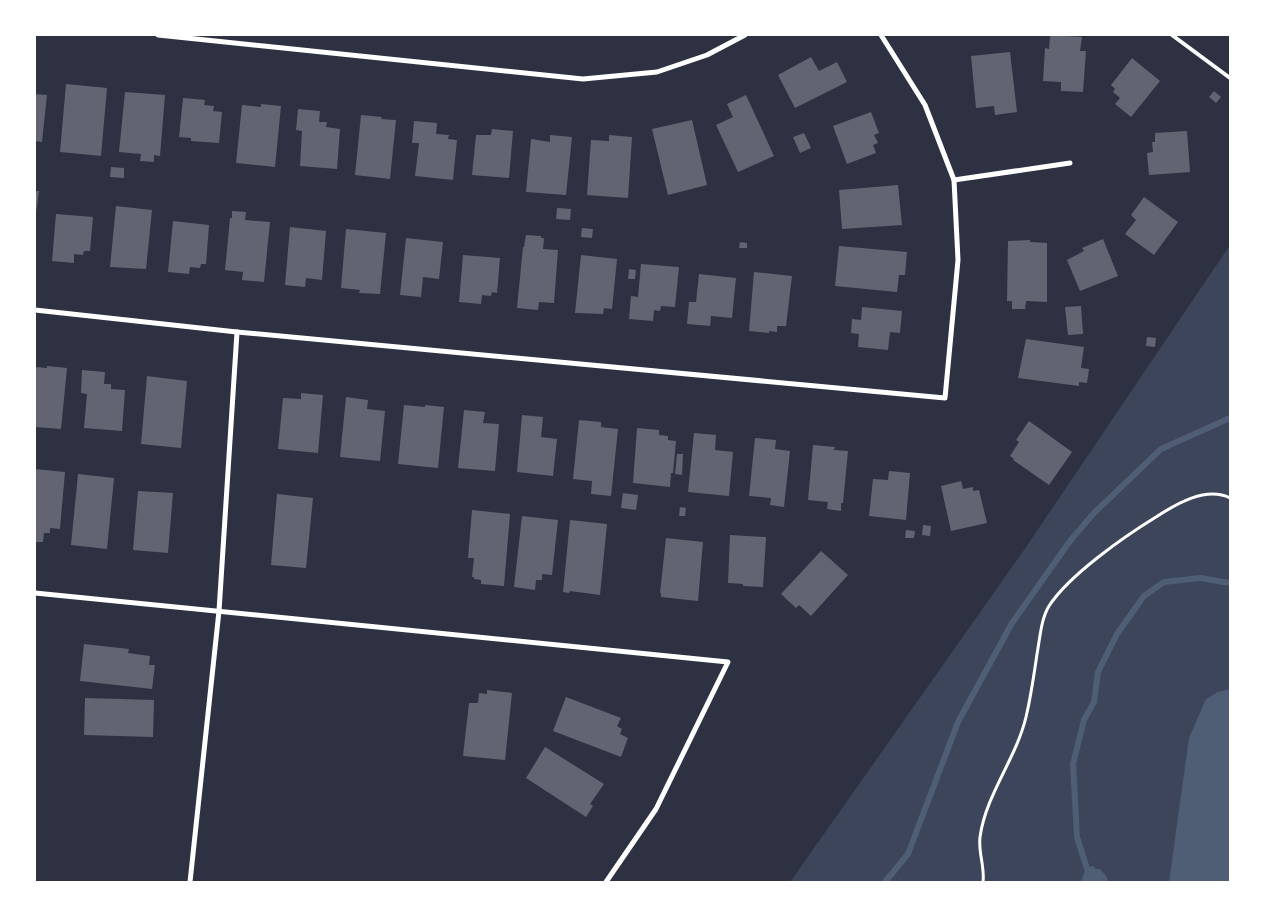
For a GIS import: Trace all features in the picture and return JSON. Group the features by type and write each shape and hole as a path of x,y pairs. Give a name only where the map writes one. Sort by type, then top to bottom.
{"street":[{"path":"158,35 582,79 657,72 707,55 745,35"},
{"path":"35,310 237,332 945,398 958,260 954,180 925,105 881,35"},
{"path":"954,180 1070,163"},
{"path":"190,882 219,611 237,332"},
{"path":"35,593 728,662 656,809 606,882"}],"lane":[{"path":"1172,35 1230,78"}],"path":[{"path":"983,882 980,839 984,820 991,799 1020,736 1026,716 1040,637 1048,608 1059,593 1084,569 1140,526 1185,500 1215,493 1230,498"}],"shaded area":[{"path":"1230,245 1230,882 790,882 1024,550"},
{"path":"1230,689 1230,882 1169,882 1189,738 1206,699 1218,692"},
{"path":"1092,869 1100,869 1107,877 1108,882 1081,882 1084,873"}],"building":[{"path":"1050,35 1082,37 1080,51 1086,51 1083,92 1061,91 1061,82 1043,81 1045,48 1049,49"},
{"path":"1010,52 1017,112 995,115 994,106 976,108 971,56"},
{"path":"811,57 819,71 837,62 847,82 795,108 778,75"},
{"path":"1132,58 1160,81 1131,117 1115,104 1120,98 1113,92 1115,89 1111,85"},
{"path":"66,84 107,88 101,156 60,152"},
{"path":"1214,91 1221,97 1216,103 1209,97"},
{"path":"125,92 165,95 160,156 154,155 154,162 140,161 141,154 119,152"},
{"path":"35,94 47,95 42,142 35,141"},
{"path":"746,95 774,156 738,172 716,125 733,117 727,104"},
{"path":"183,98 205,100 204,105 214,106 213,111 222,112 219,143 191,141 191,138 179,137"},
{"path":"261,104 281,106 275,167 236,163 242,105 261,107"},
{"path":"298,109 320,111 319,122 327,122 326,127 340,129 337,169 300,166 302,131 296,130"},
{"path":"871,112 879,133 874,135 878,143 873,145 876,153 847,164 833,126"},
{"path":"361,115 396,120 390,179 355,175"},
{"path":"692,120 707,185 668,195 652,129"},
{"path":"414,121 437,123 436,134 449,135 448,139 457,140 453,180 415,176 419,143 412,143"},
{"path":"492,129 513,131 509,178 472,175 476,135 491,135"},
{"path":"1187,131 1190,172 1149,175 1147,153 1153,152 1152,142 1155,142 1155,133"},
{"path":"804,133 811,148 800,153 793,137"},
{"path":"550,135 572,137 566,195 526,192 531,139 550,142"},
{"path":"609,135 632,137 628,198 587,195 591,140 609,141"},
{"path":"111,167 124,168 124,178 110,177"},
{"path":"898,185 902,225 842,229 839,190"},
{"path":"35,191 39,191 36,213 35,213"},
{"path":"1144,197 1178,222 1154,255 1125,234 1136,220 1131,215"},
{"path":"116,206 152,210 146,269 110,267"},
{"path":"557,208 571,209 570,220 556,219"},
{"path":"232,211 246,212 245,220 270,222 264,282 242,280 243,272 225,270"},
{"path":"56,214 93,217 90,251 84,251 83,255 74,254 74,263 52,261"},
{"path":"173,221 209,225 206,264 201,264 200,268 190,267 189,274 168,272"},
{"path":"290,227 326,231 322,280 306,278 305,287 285,285"},
{"path":"582,228 593,229 592,238 581,237"},
{"path":"346,229 386,233 380,294 359,293 360,290 341,288"},
{"path":"526,235 544,238 543,249 558,250 554,303 539,302 538,310 517,308 523,247"},
{"path":"406,238 443,242 439,279 423,277 421,297 400,295"},
{"path":"1103,239 1118,276 1080,291 1067,260 1084,251 1082,248"},
{"path":"1030,240 1030,242 1047,243 1047,302 1026,301 1025,309 1012,309 1012,301 1007,301 1008,241"},
{"path":"740,242 747,243 747,248 739,248"},
{"path":"839,246 907,252 905,275 899,275 897,292 835,286"},
{"path":"463,255 500,258 497,293 492,292 491,296 482,295 481,304 459,302"},
{"path":"581,255 617,259 612,309 604,308 603,314 575,313"},
{"path":"641,264 679,267 675,307 661,306 660,311 654,310 653,321 629,319 631,296 638,297"},
{"path":"629,269 636,270 635,279 628,279"},
{"path":"754,272 792,276 786,326 777,326 777,332 749,331"},
{"path":"699,274 736,278 732,318 711,316 710,326 687,324 689,302 696,302"},
{"path":"1081,306 1083,334 1068,335 1065,307"},
{"path":"862,307 902,311 900,333 890,332 888,350 858,347 859,334 851,333 852,319 861,320"},
{"path":"1147,337 1156,338 1155,347 1146,346"},
{"path":"1026,339 1084,347 1081,368 1089,369 1087,383 1079,382 1079,386 1018,378"},
{"path":"47,366 67,368 61,429 35,427 35,367 47,368"},
{"path":"82,370 105,372 104,384 111,384 111,389 125,390 122,431 84,428 87,394 81,393"},
{"path":"147,376 187,381 181,448 141,444"},
{"path":"301,393 323,395 318,453 278,449 283,398 301,399"},
{"path":"346,397 368,400 367,409 385,411 380,461 340,457"},
{"path":"404,405 444,407 438,468 398,464"},
{"path":"464,410 485,412 483,423 499,424 495,471 458,468"},
{"path":"522,415 543,417 541,437 557,439 553,476 517,472"},
{"path":"579,420 601,422 601,427 618,429 611,496 591,494 592,481 573,479"},
{"path":"1029,421 1072,452 1049,485 1010,456 1019,442 1016,440"},
{"path":"637,428 659,430 659,435 668,436 668,440 676,441 670,487 633,483"},
{"path":"694,433 716,435 715,450 733,452 729,496 688,492"},
{"path":"755,438 776,440 775,449 790,451 784,507 770,505 771,498 749,496"},
{"path":"813,445 835,447 834,450 848,451 841,511 827,509 828,502 808,500"},
{"path":"677,454 683,454 682,475 675,474"},
{"path":"35,469 65,472 60,529 50,528 50,533 44,533 43,542 35,542"},
{"path":"889,471 910,473 906,520 869,516 873,479 888,480"},
{"path":"78,474 114,478 107,549 71,545"},
{"path":"961,481 963,489 973,487 973,491 979,490 987,523 951,531 941,486"},
{"path":"138,491 173,493 168,553 133,550"},
{"path":"623,493 638,495 636,510 621,508"},
{"path":"277,494 313,498 306,568 271,565"},
{"path":"680,507 686,508 685,516 679,516"},
{"path":"472,510 510,514 504,586 481,584 481,580 472,577 474,558 468,558"},
{"path":"522,516 558,520 552,575 542,574 542,580 536,580 535,590 514,587"},
{"path":"570,520 607,524 600,595 570,591 569,593 563,592"},
{"path":"923,525 931,526 930,536 922,535"},
{"path":"906,530 915,531 914,538 905,538"},
{"path":"730,535 766,537 763,587 728,583"},
{"path":"666,538 703,542 698,601 661,597"},
{"path":"821,551 848,575 811,616 799,605 796,608 781,594"},
{"path":"84,644 129,649 128,653 150,656 149,665 155,665 152,689 80,681"},
{"path":"487,690 512,693 505,760 463,756 469,703 478,703 479,693 487,694"},
{"path":"566,697 621,718 617,726 622,729 620,734 628,738 621,757 553,731"},
{"path":"85,698 154,700 153,737 84,735"},
{"path":"545,747 604,784 590,804 593,806 586,817 526,778"}],"waterway":[{"path":"885,882 908,854 958,722 1012,623 1070,541 1093,514 1161,449 1230,418"},
{"path":"1092,882 1092,869 1089,875 1077,837 1073,764 1084,720 1094,702 1098,672 1117,634 1144,596 1164,582 1200,578 1230,583"}]}
